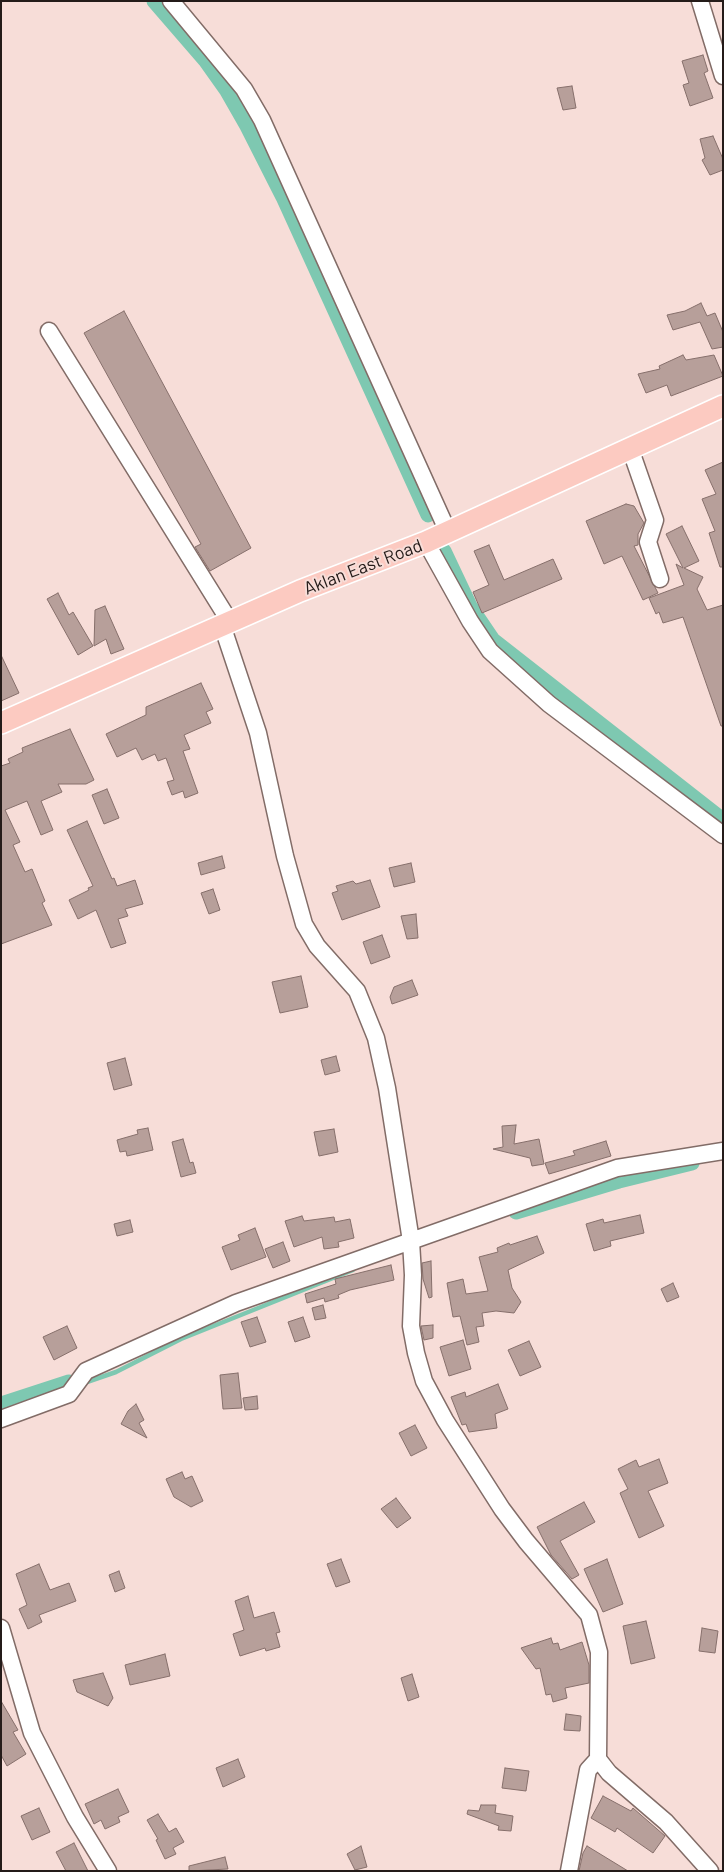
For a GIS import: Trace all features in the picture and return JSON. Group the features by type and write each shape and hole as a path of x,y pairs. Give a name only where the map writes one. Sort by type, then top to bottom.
{"main road":[{"name":"Aklan East Road","path":"1,723 300,591 426,542 723,406"}],"street":[{"path":"171,1 244,89 262,120 448,532"},
{"path":"700,1 723,76"},
{"path":"49,331 226,623 258,733 285,856 304,924 317,946 357,991 376,1038 387,1088 411,1241 413,1275 411,1326 424,1381 445,1420 502,1509 526,1542 575,1596 594,1627 599,1652 597,1691 598,1759 609,1773 666,1822 710,1871"},
{"path":"630,448 655,520 648,542 660,579"},
{"path":"426,542 470,621 490,651 549,704 723,835"},
{"path":"1,1419 69,1394 86,1371 236,1303 617,1168 723,1151"},
{"path":"1,1628 32,1733 75,1817 108,1871"},
{"path":"569,1871 588,1770 598,1759"}],"building":[{"path":"703,55 708,71 704,73 713,98 690,106 683,85 689,83 682,61"},
{"path":"572,86 576,108 563,110 557,88"},
{"path":"713,136 723,159 723,170 710,175 702,160 705,158 700,139"},
{"path":"701,303 707,316 715,313 723,332 723,347 712,349 700,322 673,330 667,315 685,311"},
{"path":"124,311 251,548 210,571 195,547 201,544 84,333"},
{"path":"683,355 686,360 714,355 723,376 671,396 667,385 646,393 638,374 660,369 659,366"},
{"path":"723,462 723,567 720,567 709,533 715,531 702,499 716,494 705,470"},
{"path":"626,504 634,506 644,523 638,534 638,545 634,546 658,593 643,600 622,556 604,564 586,521"},
{"path":"682,526 699,561 684,568 703,577 697,589 707,610 723,605 723,726 721,726 683,617 663,623 659,612 656,614 649,598 684,585 676,564 683,568 666,534"},
{"path":"489,545 504,580 553,559 562,579 482,613 473,592 489,585 474,551"},
{"path":"58,593 69,615 73,612 93,646 78,655 47,599"},
{"path":"105,606 124,649 111,654 106,639 94,646 95,610"},
{"path":"1,655 19,693 1,701"},
{"path":"201,683 213,709 206,712 211,723 184,735 190,749 183,751 198,793 185,798 183,791 172,795 167,782 174,780 166,758 158,761 155,754 142,760 136,748 117,757 106,734 146,715 146,707"},
{"path":"70,729 94,780 86,784 58,784 62,792 41,801 53,830 41,835 27,801 5,810 20,842 13,845 25,872 32,869 45,901 42,903 52,925 1,944 1,766 10,763 8,759 23,752 22,748"},
{"path":"107,789 119,818 104,824 92,795"},
{"path":"87,821 112,879 114,878 117,886 135,880 143,904 125,909 128,916 118,919 126,943 111,948 96,910 78,919 69,900 93,886 67,830"},
{"path":"222,856 225,868 201,875 198,863"},
{"path":"411,863 415,882 394,887 389,868"},
{"path":"370,880 380,907 342,920 332,893 338,891 336,886 353,881 356,884"},
{"path":"213,889 220,910 209,914 201,893"},
{"path":"416,914 418,938 407,939 401,916"},
{"path":"382,935 390,957 371,964 363,942"},
{"path":"301,976 308,1007 280,1013 272,982"},
{"path":"412,980 418,995 392,1004 390,997 394,987"},
{"path":"336,1056 340,1071 325,1075 321,1060"},
{"path":"125,1058 132,1085 114,1090 107,1063"},
{"path":"516,1125 514,1144 539,1139 544,1164 532,1166 530,1158 493,1149 503,1147 502,1126"},
{"path":"148,1128 153,1150 127,1156 126,1151 120,1152 117,1140 138,1134 137,1130"},
{"path":"334,1129 338,1152 319,1156 314,1132"},
{"path":"183,1139 190,1163 193,1162 196,1173 181,1177 172,1142"},
{"path":"606,1141 611,1156 549,1174 545,1163 575,1155 573,1151"},
{"path":"640,1215 644,1233 610,1241 611,1246 594,1251 586,1224 603,1219 604,1223"},
{"path":"302,1216 304,1221 334,1217 335,1222 350,1219 354,1238 338,1242 339,1247 324,1249 322,1237 294,1247 285,1221"},
{"path":"130,1220 133,1232 117,1236 114,1224"},
{"path":"255,1228 266,1257 231,1270 222,1247 240,1240 238,1235"},
{"path":"537,1236 544,1253 508,1270 512,1288 521,1302 514,1313 496,1311 482,1313 484,1326 476,1327 479,1342 467,1345 460,1316 453,1317 447,1283 463,1279 466,1294 488,1291 479,1257 498,1252 497,1248 509,1243 510,1245"},
{"path":"283,1242 290,1261 273,1268 265,1249"},
{"path":"431,1261 432,1297 429,1298 423,1279 422,1263"},
{"path":"391,1265 394,1280 350,1290 338,1295 339,1298 325,1302 324,1298 307,1303 305,1294 336,1284 335,1279"},
{"path":"673,1283 679,1297 667,1302 661,1289"},
{"path":"323,1305 326,1318 315,1320 312,1308"},
{"path":"257,1317 266,1342 250,1347 241,1322"},
{"path":"303,1317 310,1337 295,1342 288,1322"},
{"path":"433,1325 433,1338 424,1340 421,1326"},
{"path":"67,1326 77,1348 54,1360 43,1337"},
{"path":"463,1340 471,1369 449,1376 440,1347"},
{"path":"529,1341 541,1367 520,1376 508,1350"},
{"path":"238,1373 242,1408 223,1409 220,1375"},
{"path":"498,1384 508,1409 495,1414 497,1428 469,1432 466,1424 462,1425 451,1397 465,1392 466,1397"},
{"path":"257,1396 258,1409 245,1410 243,1398"},
{"path":"136,1404 144,1420 139,1423 147,1438 121,1424 128,1411"},
{"path":"415,1425 427,1448 411,1456 399,1433"},
{"path":"659,1459 668,1483 648,1491 664,1526 639,1538 620,1493 628,1489 618,1469 636,1460 639,1467"},
{"path":"182,1472 185,1479 192,1476 203,1501 191,1507 174,1497 166,1479"},
{"path":"396,1498 411,1518 397,1528 381,1509"},
{"path":"584,1502 595,1522 560,1541 579,1575 572,1579 551,1555 537,1527"},
{"path":"341,1559 350,1582 336,1587 327,1564"},
{"path":"607,1559 623,1604 603,1612 584,1569"},
{"path":"39,1564 50,1590 69,1583 76,1601 39,1615 42,1622 28,1629 19,1609 27,1605 16,1574"},
{"path":"119,1571 125,1588 115,1592 109,1575"},
{"path":"248,1596 254,1618 274,1612 280,1632 276,1633 280,1647 266,1651 265,1648 240,1656 233,1634 244,1630 235,1601"},
{"path":"646,1621 655,1658 631,1664 623,1626"},
{"path":"702,1628 718,1631 715,1653 699,1651"},
{"path":"551,1638 553,1644 558,1643 560,1650 582,1642 589,1665 589,1683 565,1688 567,1698 553,1702 551,1694 546,1695 540,1668 536,1669 521,1648"},
{"path":"165,1654 170,1676 130,1685 125,1665"},
{"path":"103,1673 113,1698 108,1706 77,1692 73,1680"},
{"path":"412,1674 419,1697 408,1701 401,1678"},
{"path":"1,1701 18,1730 13,1732 26,1754 7,1766 1,1755"},
{"path":"566,1714 581,1716 580,1731 564,1730"},
{"path":"238,1759 245,1777 223,1787 216,1768"},
{"path":"505,1768 529,1771 526,1791 502,1788"},
{"path":"118,1789 129,1812 118,1817 120,1822 105,1829 101,1820 94,1824 85,1804"},
{"path":"603,1796 631,1811 633,1808 665,1836 653,1853 617,1828 615,1832 591,1818"},
{"path":"481,1805 496,1805 495,1813 513,1816 511,1831 498,1830 499,1826 467,1814 468,1810 479,1811"},
{"path":"39,1808 50,1832 32,1840 21,1816"},
{"path":"158,1814 169,1832 176,1828 184,1842 173,1848 176,1854 165,1859 156,1840 158,1839 147,1820"},
{"path":"74,1843 88,1871 66,1871 56,1852"},
{"path":"361,1846 367,1867 355,1870 347,1854"},
{"path":"587,1846 628,1871 579,1871 583,1853"},
{"path":"225,1857 228,1869 189,1871 189,1866"}],"waterway":[{"path":"154,1 205,60 227,91 247,126 283,197 428,515"},
{"path":"444,551 470,606 493,640 723,820"},
{"path":"516,1212 619,1181 692,1163"},
{"path":"84,1383 116,1372 181,1339 353,1270"},
{"path":"1,1404 69,1382"}]}
